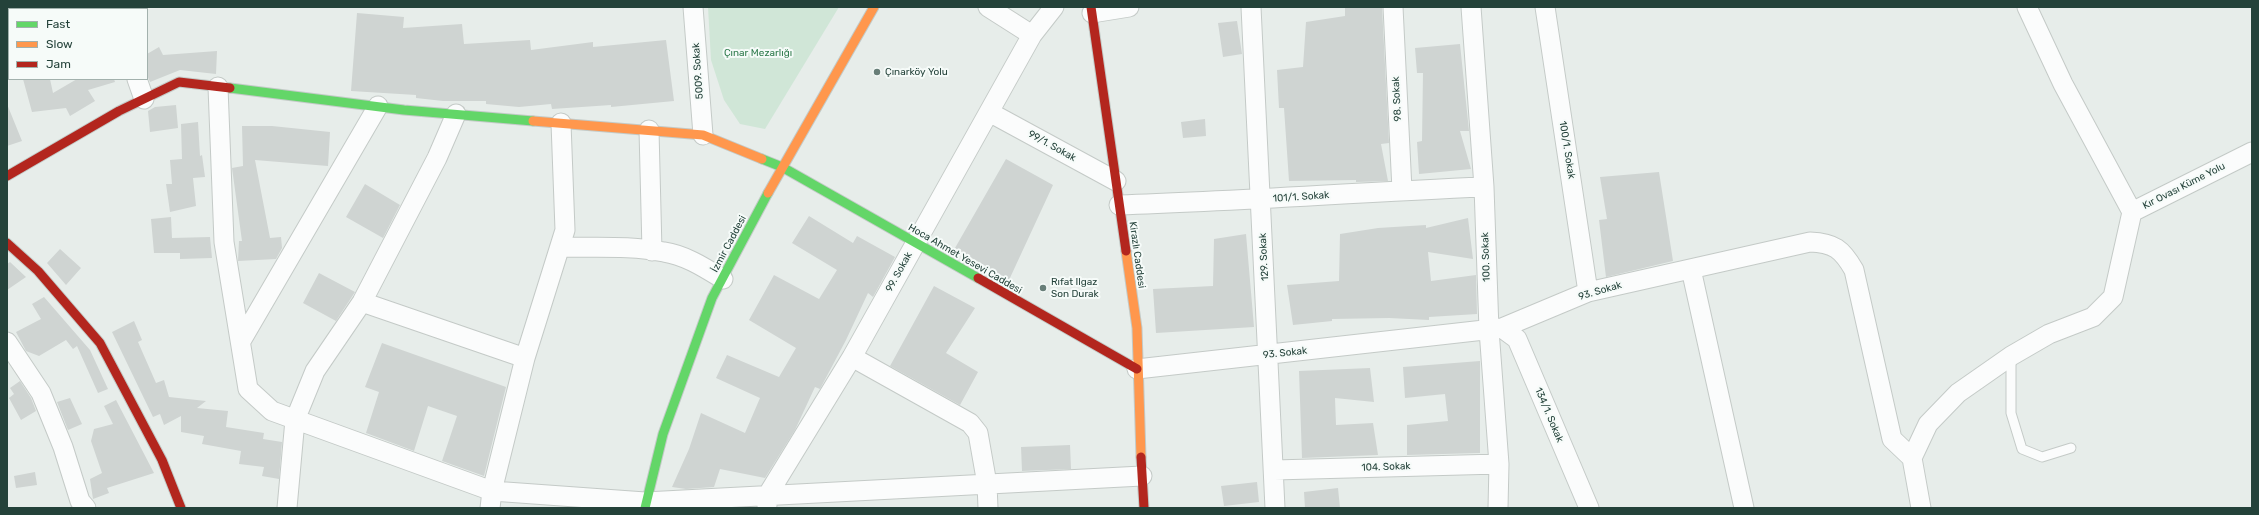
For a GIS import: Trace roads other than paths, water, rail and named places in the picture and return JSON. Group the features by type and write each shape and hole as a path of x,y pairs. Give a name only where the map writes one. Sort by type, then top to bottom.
{"street":[{"name":"5009. Sokak","path":"693,7 703,135"},
{"name":"İzmir Caddesi","path":"645,505 663,434 712,298 782,167 874,7"},
{"path":"988,7 1032,35"},
{"name":"99. Sokak","path":"767,502 852,357 1032,35 1054,7"},
{"path":"1092,10 1129,7"},
{"name":"129. Sokak","path":"1251,7 1269,354 1275,508"},
{"name":"98. Sokak","path":"1393,7 1402,190"},
{"name":"100. Sokak","path":"1471,7 1495,329 1499,464 1498,508"},
{"name":"100/1. Sokak","path":"1545,7 1588,292"},
{"path":"2027,7 2063,84 2132,212"},
{"name":"Kirazlı Caddesi","path":"1092,10 1136,328 1136,369 1144,508"},
{"path":"137,80 144,99"},
{"name":"Hoca Ahmet Yesevi Caddesi","path":"7,176 119,110 179,82 456,114 703,135 782,167 1136,369"},
{"path":"218,87 224,242 248,389 272,411 491,500 645,505 767,502 987,484 1142,476"},
{"path":"241,341 378,106"},
{"name":"99/1. Sokak","path":"988,112 1116,181"},
{"path":"287,508 295,420 314,371 362,302 437,158 456,114"},
{"path":"491,500 525,358 565,230 561,123"},
{"path":"648,130 652,250"},
{"name":"Kır Ovası Küme Yolu","path":"1912,458 1928,424 1958,393 2011,356 2049,334 2093,318 2113,297 2132,212 2252,152"},
{"name":"101/1. Sokak","path":"1119,205 1261,200 1402,190 1484,187"},
{"name":"93. Sokak","path":"1136,369 1495,329 1588,292 1810,242 1826,243 1844,253 1854,270 1892,439 1912,458"},
{"path":"7,243 38,272 100,343 162,460 181,508"},
{"path":"560,247 652,250 666,252 703,266 723,279"},
{"path":"1691,268 1744,508"},
{"path":"362,302 525,358"},
{"name":"134/1. Sokak","path":"1495,329 1517,339 1589,508"},
{"path":"7,342 41,393 62,447 80,501 86,508"},
{"path":"852,357 970,423 978,433 987,484 988,508"},
{"path":"1912,458 1921,508"},
{"name":"104. Sokak","path":"1274,470 1499,464"}],"lane":[{"path":"2011,356 2011,413 2022,449 2042,457 2071,448"}],"place":[{"name":"Çınarköy Yolu","path":"877,72"},
{"name":"Rıfat Ilgaz Son Durak","path":"1043,288"}],"park label":[{"name":"Çınar Mezarlığı","path":"758,53"}]}
